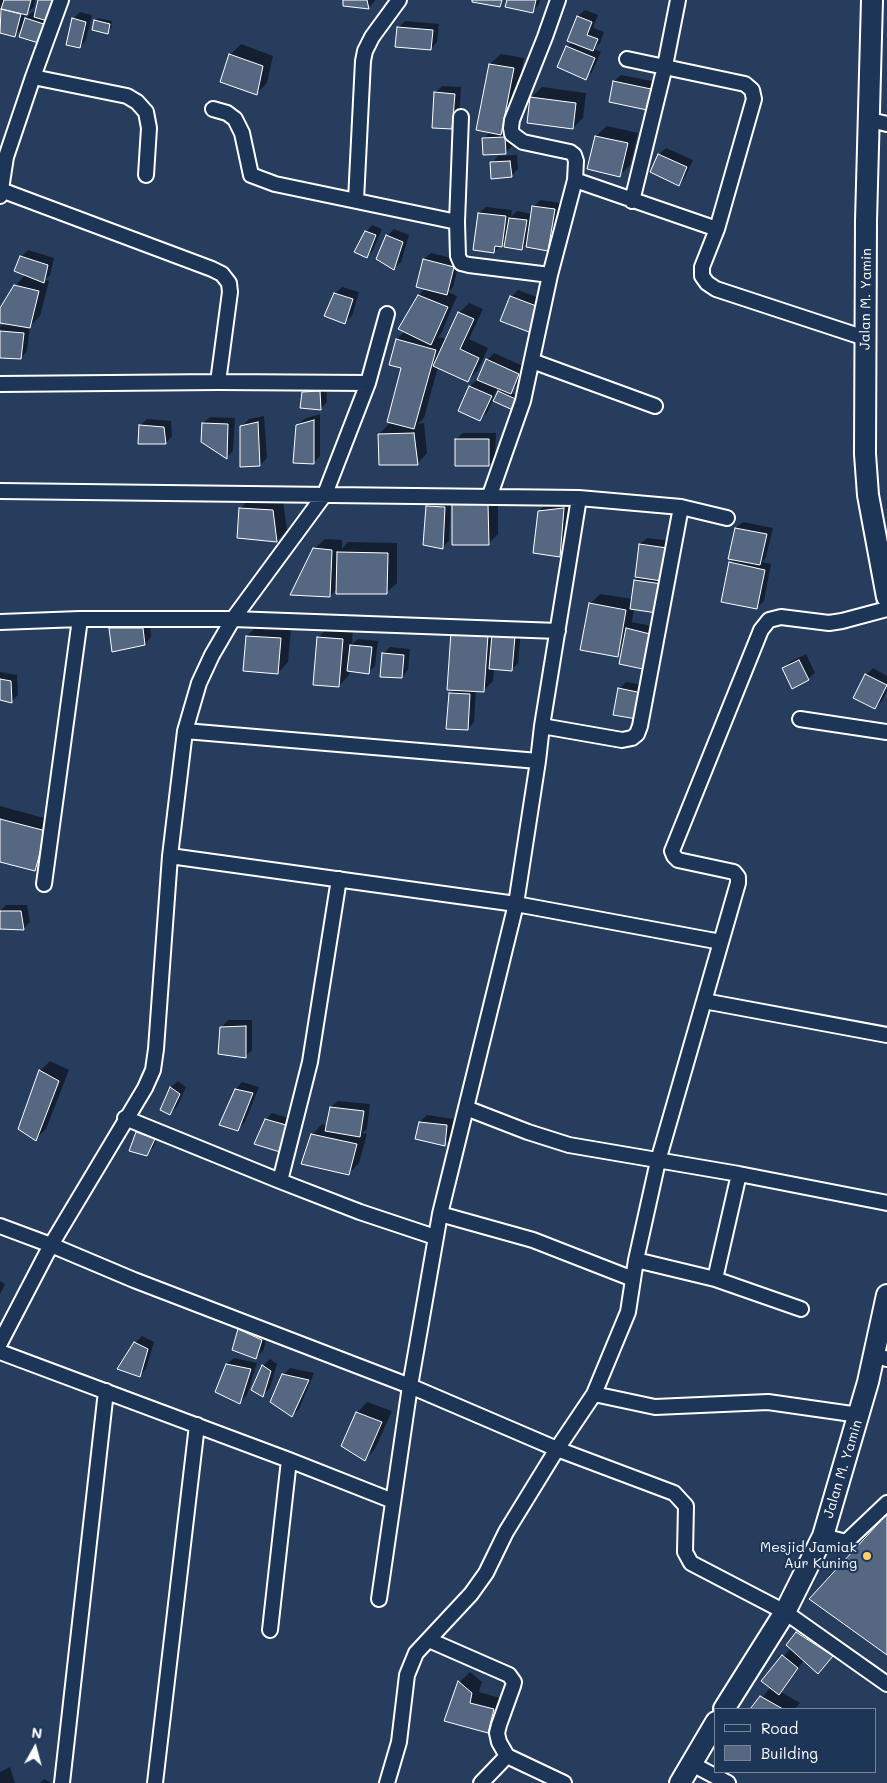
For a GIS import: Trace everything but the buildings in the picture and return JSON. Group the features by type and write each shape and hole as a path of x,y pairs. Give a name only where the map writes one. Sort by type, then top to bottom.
{"street":[{"path":"61,0 6,157 0,193 222,274 229,283 230,292 218,382"},
{"path":"356,200 365,51 372,37 399,0"},
{"path":"490,496 523,401 550,275 575,180 576,161 574,155 570,152 523,142 512,134 511,128 512,120 546,37 558,0"},
{"path":"632,201 665,66 678,0"},
{"name":"Jalan M. Yamin","path":"872,0 878,122 865,338 865,454 868,496 887,597"},
{"path":"628,58 745,84 752,90 754,99 717,229 702,267 702,276 707,283 716,288 865,338"},
{"path":"33,77 127,96 137,102 146,112 149,128 146,175"},
{"path":"213,109 227,113 235,119 242,132 251,175 274,184 457,222"},
{"path":"461,117 457,222 458,256 461,263 469,266 550,275"},
{"path":"575,180 717,229"},
{"path":"0,1343 51,1244 145,1088 152,1070 156,1049 170,856 185,731 199,683 212,655 233,619 325,494 368,383 387,314"},
{"path":"532,361 654,406"},
{"path":"0,384 368,383"},
{"path":"0,491 579,498 681,507 727,518"},
{"path":"379,1598 410,1386 435,1237 516,904 542,726 579,498"},
{"path":"542,726 622,740 632,738 637,734 681,507"},
{"path":"387,1783 399,1742 407,1675 416,1653 479,1584 506,1532 557,1449 594,1394 628,1312 632,1279 658,1161 738,883 738,877 734,872 678,860 672,851 761,630 769,620 781,617 828,623 887,609"},
{"path":"44,884 80,619"},
{"path":"0,622 80,619 233,619 558,632"},
{"path":"800,719 887,732"},
{"path":"185,731 538,760"},
{"path":"170,856 516,904 721,942"},
{"path":"280,1181 310,1062 339,879"},
{"path":"704,1001 887,1035"},
{"path":"466,1108 528,1132 569,1145 739,1174 887,1204"},
{"path":"126,1118 360,1212 435,1237"},
{"path":"715,1280 739,1174"},
{"path":"440,1214 534,1240 632,1279"},
{"path":"0,1226 51,1244 134,1280 410,1386 557,1449 674,1493 686,1506 685,1552 691,1563 785,1612 887,1684"},
{"path":"636,1260 715,1280 801,1309"},
{"name":"Jalan M. Yamin","path":"725,1708 785,1612 823,1536 859,1415 881,1357 887,1295"},
{"path":"0,1352 289,1460 393,1502"},
{"path":"62,1783 106,1391"},
{"path":"594,1394 656,1407 768,1402 859,1415"},
{"path":"155,1783 197,1426"},
{"path":"270,1630 289,1460"},
{"path":"823,1536 846,1542 887,1503"},
{"path":"429,1640 512,1678 514,1682 512,1691 497,1733 499,1742 507,1756 564,1783"},
{"path":"680,1783 690,1763 714,1725"},
{"path":"481,1783 507,1756"},
{"path":"690,1763 728,1783"}],"place":[{"name":"Mesjid Jamiak Aur Kuning","path":"867,1556"}]}
